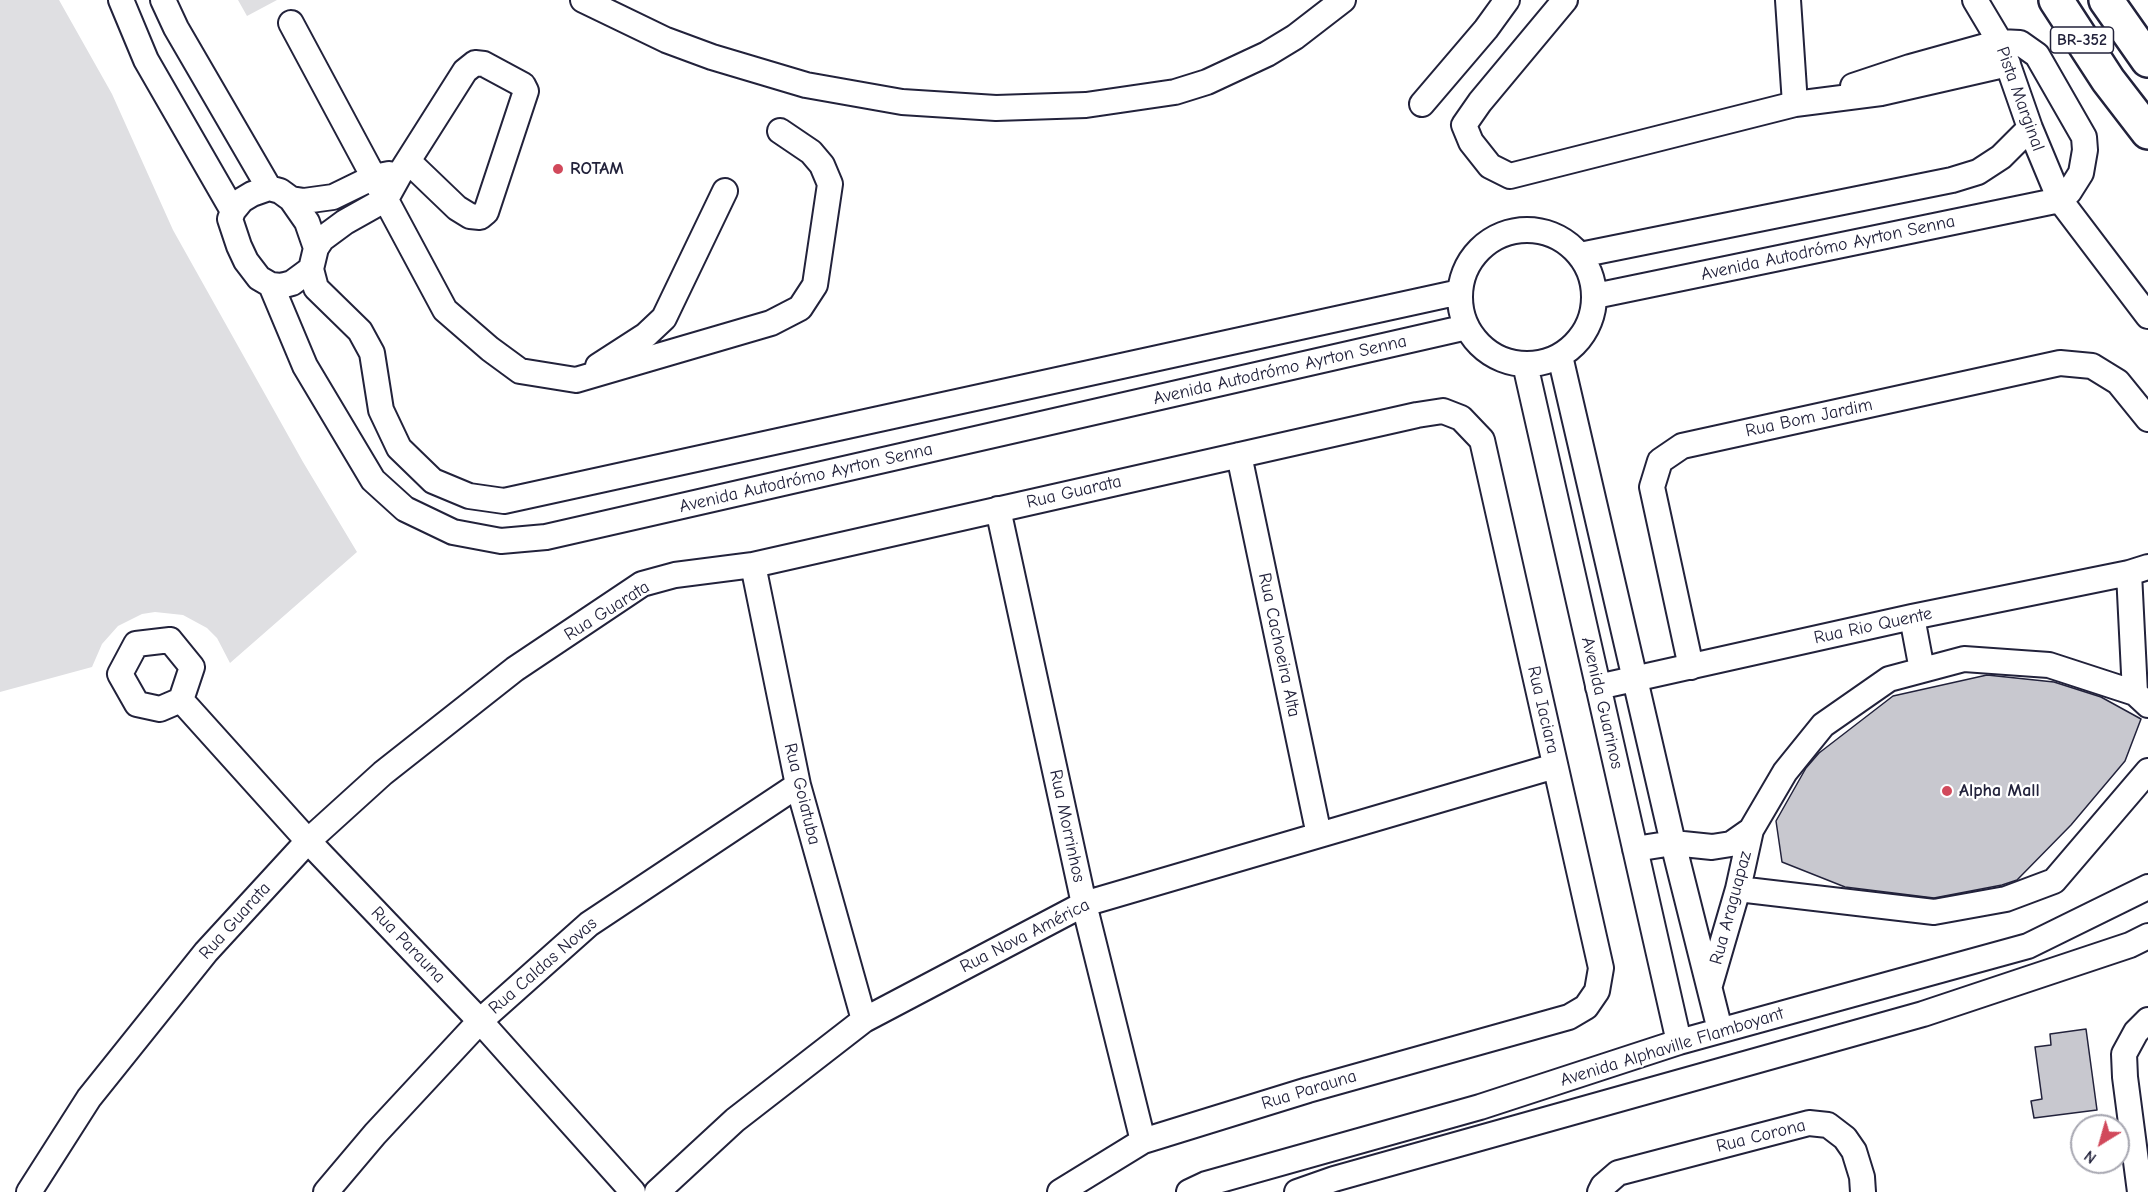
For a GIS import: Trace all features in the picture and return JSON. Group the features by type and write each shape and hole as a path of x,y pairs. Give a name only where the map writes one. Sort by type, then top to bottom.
{"highway":[{"name":"BR-352","path":"2056,0 2108,80 2148,132"},
{"name":"BR-352","path":"2106,0 2146,58"},
{"path":"2108,80 2148,143"}],"street":[{"name":"Avenida Autodrómo Ayrton Senna","path":"121,0 146,60 233,211 230,219 246,261 259,278 271,285 305,366 373,480 405,509 453,532 501,541 546,537 1467,327"},
{"path":"163,0 176,28 269,188 242,200 233,211"},
{"path":"583,0 657,36 712,57 806,85 902,102 996,108 1086,105 1175,92 1207,82 1267,54 1295,37 1343,0"},
{"path":"1422,104 1486,29 1507,0"},
{"path":"1565,0 1480,102 1464,125 1471,142 1490,166 1510,176 1795,104 1831,98 1853,86 1914,76 2004,53 2020,43 2037,55 2084,137 2085,156 2081,173 2060,200"},
{"path":"1788,0 1795,104"},
{"name":"Pista Marginal","path":"1975,0 2004,53 2030,128 2060,200 2148,316"},
{"path":"291,23 445,310 490,349 520,371 576,380 771,323 800,308 815,285 830,183 822,165 811,152 780,131"},
{"path":"271,285 281,286 292,283 314,259 322,239 345,222 386,199 404,167 465,71 475,63 483,64 523,85 526,92 486,212 480,217 470,216 457,208 404,167"},
{"path":"1580,255 1952,180 1978,172 2001,157 2030,128"},
{"path":"291,200 304,201 333,197 374,177 404,167"},
{"name":"Avenida Autodrómo Ayrton Senna","path":"269,188 280,191 291,200 307,222 314,259 316,288 360,331 372,353 381,410 399,448 433,481 469,496 504,501 1460,292"},
{"path":"576,380 646,334 664,318 725,191"},
{"name":"Avenida Autodrómo Ayrton Senna","path":"1595,296 2060,200"},
{"path":"1518,229 1541,230 1563,239 1580,255 1591,274 1595,296 1593,314 1586,331 1575,345 1560,356 1543,362 1525,364 1507,361 1491,353 1477,342 1467,327 1461,310 1460,292 1465,270 1478,250 1496,236 1518,229"},
{"name":"Avenida Guarinos","path":"1560,356 1720,1030"},
{"name":"Rua Bom Jardim","path":"1691,667 1652,487 1660,461 1682,446 2060,363 2092,366 2118,382 2148,420"},
{"name":"Avenida Guarinos","path":"1525,364 1679,1042"},
{"name":"Rua Guarata","path":"29,1192 89,1098 206,952 308,841 383,772 515,669 642,584 675,575 753,565 1443,411"},
{"name":"Rua Iaciara","path":"1443,411 1461,418 1482,440 1601,968 1597,991 1586,1007 1569,1017"},
{"name":"Rua Cachoeira Alta","path":"1239,455 1319,835"},
{"name":"Rua Morrinhos","path":"998,509 1084,904 1143,1142"},
{"name":"Rua Goiatuba","path":"753,565 798,784 864,1020"},
{"name":"Rua Rio Quente","path":"1598,687 1912,617 2138,570"},
{"name":"Rua Araguapaz","path":"1710,987 1738,889 1751,830 1785,772 1823,725 1889,679 1964,659 2049,665 2141,699 2138,570"},
{"path":"1912,617 1922,670"},
{"name":"Rua Parauna","path":"181,700 308,841 480,1021 633,1192"},
{"name":"Rua Nova América","path":"657,1192 735,1120 864,1020 1084,904 1555,766"},
{"path":"1738,889 1934,912 2006,899 2054,881 2148,771"},
{"name":"Rua Caldas Novas","path":"326,1192 375,1134 480,1021 588,924 798,784"},
{"name":"Rua Araguapaz","path":"1635,849 1674,843 1712,847 1731,844 1751,830"},
{"name":"Avenida Alphaville Flamboyant","path":"1189,1192 1206,1184 1480,1107 1679,1042 2028,946 2148,887"},
{"name":"Avenida Alphaville Flamboyant","path":"1297,1192 1334,1179 1923,1014 2130,945 2148,936"},
{"name":"Rua Parauna","path":"1060,1192 1143,1142 1308,1090 1569,1017"},
{"path":"2140,1192 2124,1054 2136,1032 2148,1020"},
{"path":"1480,1107 1489,1136"},
{"name":"Rua Corona","path":"1600,1192 1603,1186 1618,1173 1809,1123 1828,1125 1845,1138 1854,1151 1862,1178 1863,1192"}],"shaded area":[{"path":"0,0 59,0 112,94 173,230 303,462 357,552 230,663 217,638 207,628 183,615 155,612 142,614 118,626 102,644 92,667 0,692"},
{"path":"238,0 277,0 247,16"}],"building":[{"name":"Alpha Mall","path":"1987,675 2054,682 2101,697 2141,719 2125,761 2071,825 2017,880 1934,898 1845,887 1782,862 1776,821 1806,768 1819,753 1893,696"},
{"path":"2086,1029 2097,1110 2034,1118 2031,1101 2042,1099 2035,1047 2051,1045 2050,1034"}],"place":[{"name":"ROTAM","path":"558,169"},
{"name":"Alpha Mall","path":"1947,791"}]}
